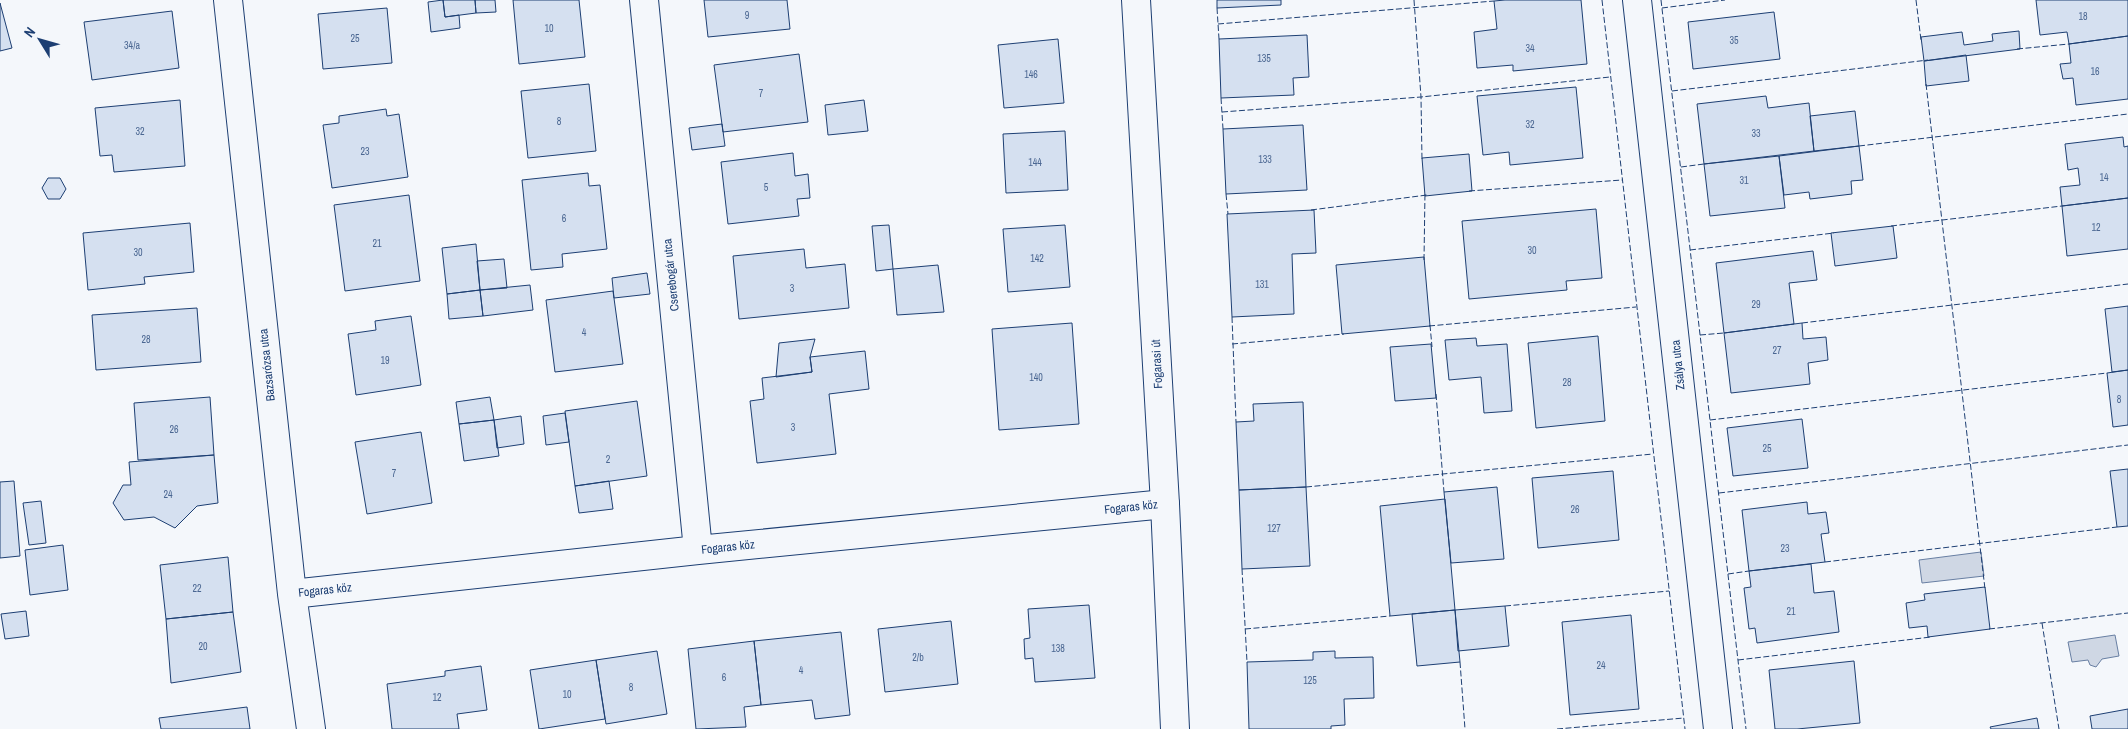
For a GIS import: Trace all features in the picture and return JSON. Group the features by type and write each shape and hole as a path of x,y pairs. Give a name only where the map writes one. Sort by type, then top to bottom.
{"street":[{"name":"Bazsarózsa utca","path":"228,0 292,594 311,729"},
{"name":"Cserebogár utca","path":"644,0 698,550"},
{"name":"Fogarasi út","path":"1136,0 1165,504 1175,729"},
{"name":"Zsálya utca","path":"1638,0 1718,729"},
{"name":"Fogaras köz","path":"292,594 698,550 1165,504"}],"shaded area":[{"path":"1981,552 1984,576 1922,583 1919,560"},
{"path":"2115,635 2119,656 2102,659 2096,667 2090,665 2088,660 2072,662 2068,642"}],"building":[{"path":"443,0 445,17 459,15 460,28 431,32 428,2"},
{"path":"443,0 475,0 476,13 445,17"},
{"path":"475,0 495,0 496,12 476,13"},
{"path":"513,0 579,0 585,57 519,64"},
{"path":"704,0 787,0 790,29 708,37"},
{"path":"1217,0 1281,0 1281,5 1217,8"},
{"path":"1581,0 1587,64 1513,71 1513,65 1477,68 1474,32 1497,29 1494,1"},
{"path":"2036,0 2128,0 2128,36 2069,44 2067,32 2040,35"},
{"path":"0,3 12,48 0,51"},
{"path":"387,8 392,63 323,69 318,14"},
{"path":"172,11 179,68 92,80 84,22"},
{"path":"1774,12 1780,59 1693,69 1688,22"},
{"path":"2019,31 2020,49 1924,61 1921,37 1962,32 1964,45 1993,41 1992,34"},
{"path":"1307,35 1309,77 1293,78 1294,95 1221,98 1219,39"},
{"path":"2128,36 2128,99 2076,105 2073,78 2063,79 2060,64 2071,63 2069,44"},
{"path":"1058,39 1064,103 1004,108 998,45"},
{"path":"799,54 808,122 723,132 714,65"},
{"path":"1966,55 1969,81 1926,86 1924,61"},
{"path":"589,84 596,151 528,158 521,91"},
{"path":"1576,87 1583,158 1510,165 1509,152 1483,155 1477,96"},
{"path":"1766,96 1768,108 1809,103 1814,151 1704,164 1697,104"},
{"path":"180,100 185,166 114,172 112,155 100,156 95,108"},
{"path":"864,100 868,131 828,135 825,105"},
{"path":"386,109 387,116 399,114 408,177 332,188 323,125 339,123 339,116"},
{"path":"1855,111 1859,146 1814,151 1810,116"},
{"path":"722,124 725,146 692,150 689,128"},
{"path":"1303,125 1307,190 1226,194 1223,129"},
{"path":"1065,131 1068,190 1006,193 1003,134"},
{"path":"2123,137 2124,147 2128,146 2128,198 2062,206 2060,187 2080,185 2078,168 2068,170 2065,144"},
{"path":"1859,146 1863,180 1851,181 1852,194 1810,199 1809,192 1784,195 1779,156"},
{"path":"793,153 795,176 808,174 810,198 797,199 799,216 728,224 721,162"},
{"path":"1469,154 1472,191 1425,196 1422,158"},
{"path":"1779,156 1785,208 1710,216 1704,164"},
{"path":"588,173 589,186 600,185 607,249 562,254 563,267 531,270 522,180"},
{"path":"48,178 60,178 66,189 60,199 48,199 42,188"},
{"path":"409,195 420,281 345,291 334,205"},
{"path":"2128,198 2128,249 2067,256 2062,206"},
{"path":"1596,209 1602,278 1566,281 1567,290 1469,299 1462,221"},
{"path":"1314,210 1316,253 1292,254 1294,314 1232,317 1227,214"},
{"path":"190,223 194,272 144,277 145,284 88,290 83,233"},
{"path":"889,225 893,269 876,271 872,226"},
{"path":"1065,225 1070,287 1008,292 1003,229"},
{"path":"1893,226 1897,258 1835,266 1831,233"},
{"path":"476,244 480,290 447,294 442,248"},
{"path":"804,249 806,268 845,264 849,308 739,319 733,256"},
{"path":"1813,251 1817,280 1789,283 1794,324 1724,333 1716,263"},
{"path":"1424,257 1430,326 1342,334 1336,265"},
{"path":"504,259 507,288 480,290 477,261"},
{"path":"938,265 944,312 897,315 893,269"},
{"path":"647,273 650,294 614,298 612,278"},
{"path":"530,285 533,310 483,316 480,290"},
{"path":"480,290 483,316 449,319 447,294"},
{"path":"613,291 623,364 555,372 546,300"},
{"path":"2128,306 2128,370 2112,372 2105,309"},
{"path":"197,308 201,362 96,370 92,315"},
{"path":"411,316 421,385 356,395 348,334 376,330 375,321"},
{"path":"1072,323 1079,424 999,430 992,329"},
{"path":"1802,323 1803,339 1826,337 1828,360 1808,363 1810,384 1731,393 1724,333"},
{"path":"1598,336 1605,421 1536,428 1528,343"},
{"path":"1476,338 1477,346 1507,344 1512,411 1484,413 1481,377 1449,380 1445,340"},
{"path":"815,339 810,357 812,372 776,377 779,343"},
{"path":"1431,344 1436,398 1395,401 1390,347"},
{"path":"865,351 869,389 829,394 836,454 757,463 750,401 764,399 762,378 812,372 810,357"},
{"path":"2128,370 2128,425 2113,427 2107,373"},
{"path":"210,397 214,455 138,460 134,403"},
{"path":"490,397 494,420 459,424 456,402"},
{"path":"637,401 647,476 575,486 565,411"},
{"path":"1303,402 1306,487 1239,490 1236,422 1254,421 1253,404"},
{"path":"565,413 569,442 546,445 543,416"},
{"path":"521,416 524,444 497,448 494,420"},
{"path":"1802,419 1808,468 1733,476 1727,428"},
{"path":"494,420 499,456 464,461 459,424"},
{"path":"421,432 432,503 367,514 355,442"},
{"path":"214,455 218,503 197,506 175,528 154,517 124,520 113,503 123,485 131,485 129,462"},
{"path":"2128,469 2128,526 2117,527 2110,471"},
{"path":"1613,471 1619,540 1538,548 1532,478"},
{"path":"14,481 20,556 0,558 0,482"},
{"path":"609,481 613,509 579,513 575,486"},
{"path":"1306,487 1310,566 1242,569 1239,490"},
{"path":"1497,487 1504,559 1451,563 1444,492"},
{"path":"1445,499 1455,610 1390,616 1380,506"},
{"path":"41,501 46,543 29,545 23,503"},
{"path":"1807,502 1808,514 1826,512 1829,533 1821,534 1825,562 1749,571 1742,510"},
{"path":"63,545 68,590 30,595 25,550"},
{"path":"228,557 233,612 166,619 160,565"},
{"path":"1811,564 1814,593 1834,591 1839,632 1757,643 1755,628 1749,629 1744,588 1751,587 1749,571"},
{"path":"1985,587 1990,629 1928,637 1927,626 1909,628 1906,603 1925,600 1924,594"},
{"path":"1089,605 1095,678 1035,682 1033,658 1025,659 1024,639 1030,638 1028,609"},
{"path":"1505,606 1509,646 1458,651 1455,610"},
{"path":"1455,610 1460,662 1417,666 1412,614"},
{"path":"26,611 29,636 5,639 1,614"},
{"path":"233,612 241,672 171,683 166,619"},
{"path":"1631,615 1639,709 1570,715 1562,622"},
{"path":"951,621 958,684 885,692 878,629"},
{"path":"841,632 850,715 815,719 812,700 761,705 754,641"},
{"path":"754,641 761,705 744,707 746,727 696,729 688,649"},
{"path":"657,651 667,714 606,724 596,660"},
{"path":"1335,651 1335,658 1373,657 1374,698 1344,699 1345,725 1331,726 1331,729 1249,729 1247,662 1313,660 1313,652"},
{"path":"596,660 605,719 539,729 530,670"},
{"path":"1854,661 1860,723 1797,729 1775,729 1769,670"},
{"path":"481,666 487,710 457,714 459,729 392,729 387,684 445,676 445,671"},
{"path":"247,707 250,729 161,729 159,718"},
{"path":"2128,709 2128,729 2092,729 2090,716"},
{"path":"2037,718 2039,729 1991,729 1990,727"}],"fence":[{"path":"1414,0 1421,97 1422,160"},
{"path":"1602,0 1685,729"},
{"path":"1661,0 1746,729"},
{"path":"1662,8 1725,0"},
{"path":"1916,0 1921,40"},
{"path":"1218,24 1494,1"},
{"path":"1217,8 1219,39"},
{"path":"2017,49 2069,44"},
{"path":"1672,91 1928,60"},
{"path":"1222,112 1421,97 1610,77"},
{"path":"1926,84 1985,589"},
{"path":"1221,98 1223,129"},
{"path":"1859,146 2128,114"},
{"path":"1681,167 1704,164"},
{"path":"1469,191 1622,180"},
{"path":"1424,260 1425,192"},
{"path":"1226,194 1228,214"},
{"path":"1311,210 1427,195"},
{"path":"1891,226 2062,206"},
{"path":"1690,250 1834,233"},
{"path":"1802,323 2128,284"},
{"path":"1429,326 1636,307"},
{"path":"1232,317 1236,422"},
{"path":"1430,325 1432,347"},
{"path":"1700,335 1724,333"},
{"path":"1232,344 1344,334"},
{"path":"1710,420 2107,373"},
{"path":"1436,394 1444,492"},
{"path":"1719,493 2128,445"},
{"path":"1306,487 1653,454"},
{"path":"1825,562 2117,527"},
{"path":"1242,569 1247,662"},
{"path":"1728,574 1749,571"},
{"path":"1505,606 1669,591"},
{"path":"1989,629 2128,613"},
{"path":"1245,629 1390,616"},
{"path":"2042,623 2059,729"},
{"path":"1738,660 1931,637"},
{"path":"1460,662 1465,729"},
{"path":"1557,729 1684,718"}]}
